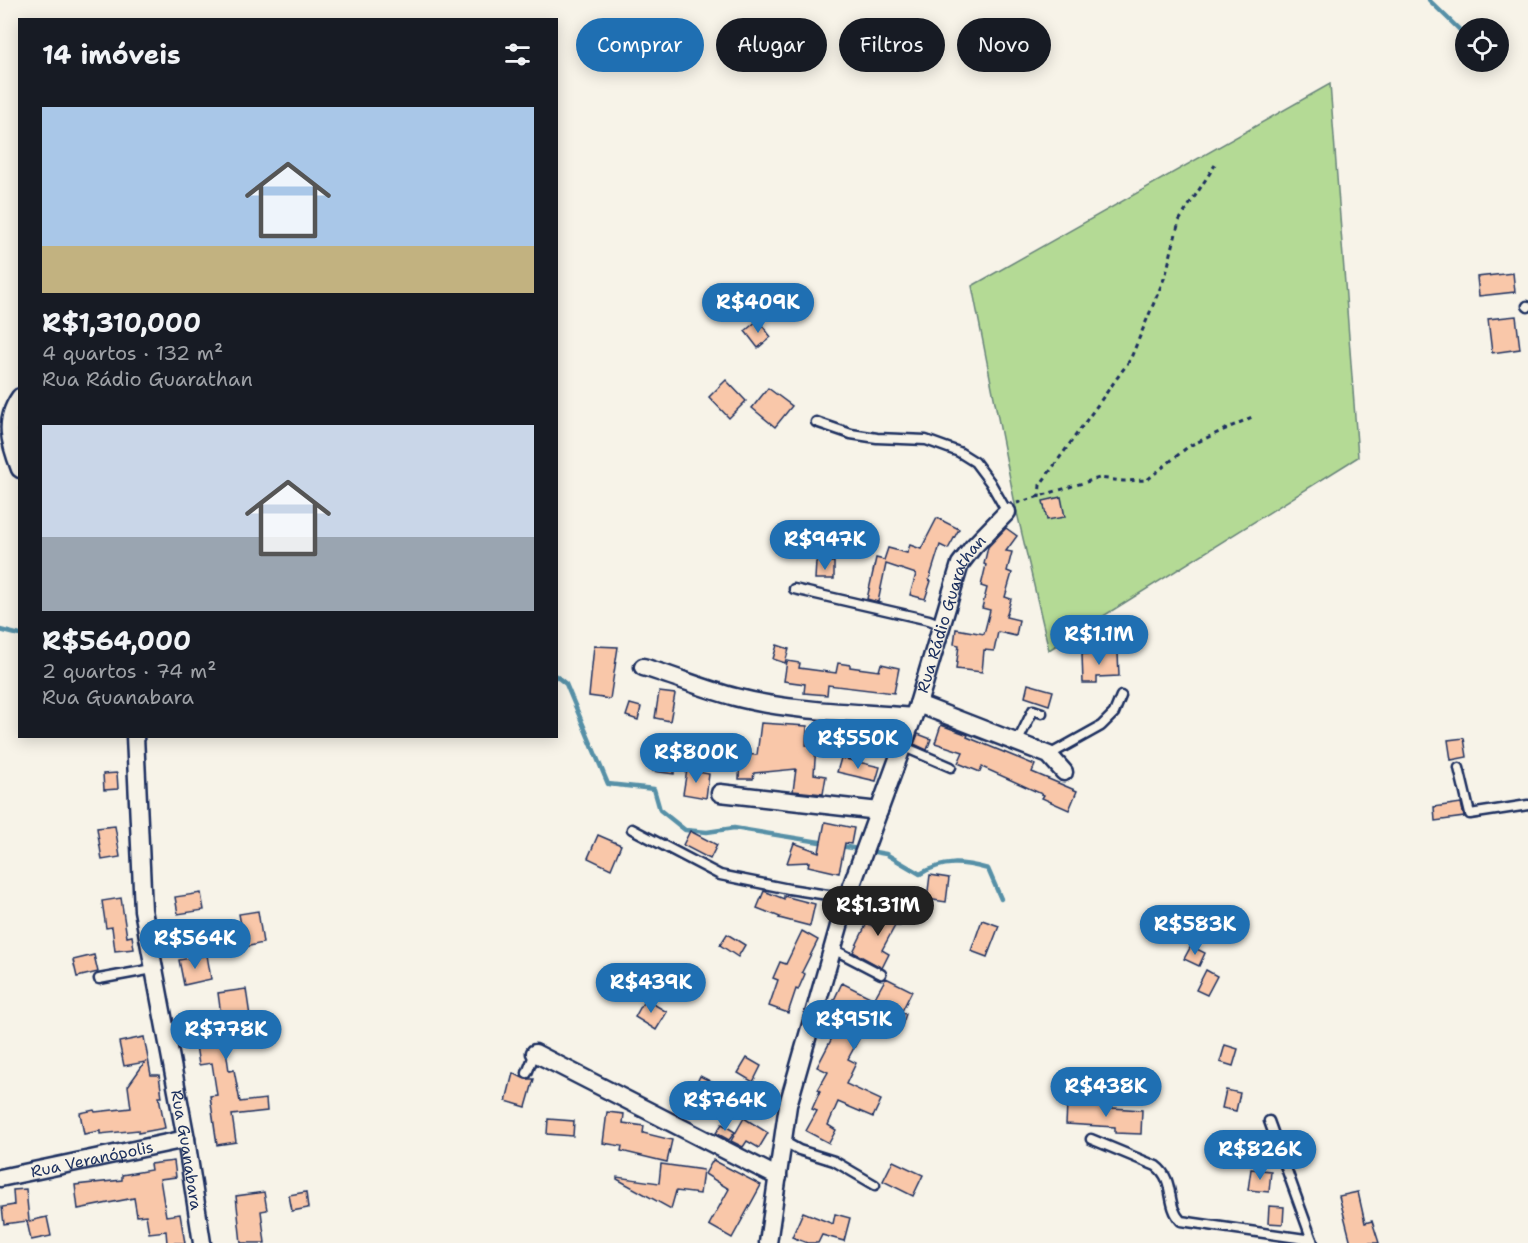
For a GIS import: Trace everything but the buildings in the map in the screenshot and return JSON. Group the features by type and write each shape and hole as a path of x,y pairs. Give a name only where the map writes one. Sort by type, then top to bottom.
{"street":[{"path":"18,400 9,418 8,432 18,464"},
{"name":"Rua Rádio Guarathan","path":"768,1243 788,1105 847,898 915,710 960,564 1007,512"},
{"path":"643,667 733,697 774,706 915,710 1049,755 1064,772"},
{"name":"Rua Guanabara","path":"135,738 143,910 186,1139 202,1243"},
{"path":"720,793 879,811"},
{"path":"535,1053 778,1177"},
{"name":"Rua Veranópolis","path":"0,1178 186,1139"}],"lane":[{"path":"816,422 851,434 877,438 926,440 959,452 975,462 990,482 1007,512"},
{"path":"795,589 942,625"},
{"path":"1049,755 1101,726 1114,713 1121,696"},
{"path":"1017,743 1033,710 1041,713"},
{"path":"902,746 951,767"},
{"path":"1459,768 1470,814 1528,806"},
{"path":"632,830 720,874 789,889 847,898"},
{"path":"833,949 881,974"},
{"path":"99,979 153,969"},
{"path":"527,1073 535,1053"},
{"path":"1091,1139 1164,1171 1168,1180 1173,1209 1181,1221 1313,1242 1269,1121"},
{"path":"783,1141 800,1150 834,1161 875,1185"}],"path":[{"path":"1039,498 1040,485 1130,360 1166,274 1179,221 1215,165"},
{"path":"1007,512 1015,504 1099,478 1123,481 1147,480 1189,446 1254,416"}],"green space":[{"path":"1330,84 1358,457 1049,650 1015,504 972,286"}],"waterway":[{"path":"1429,0 1455,25"},
{"path":"0,630 18,634"},
{"path":"558,678 566,684 608,784 654,789 660,810 685,830 707,832 734,828 826,843"},
{"path":"841,846 886,854 920,874 945,864 970,865 988,869 1001,899"}]}
